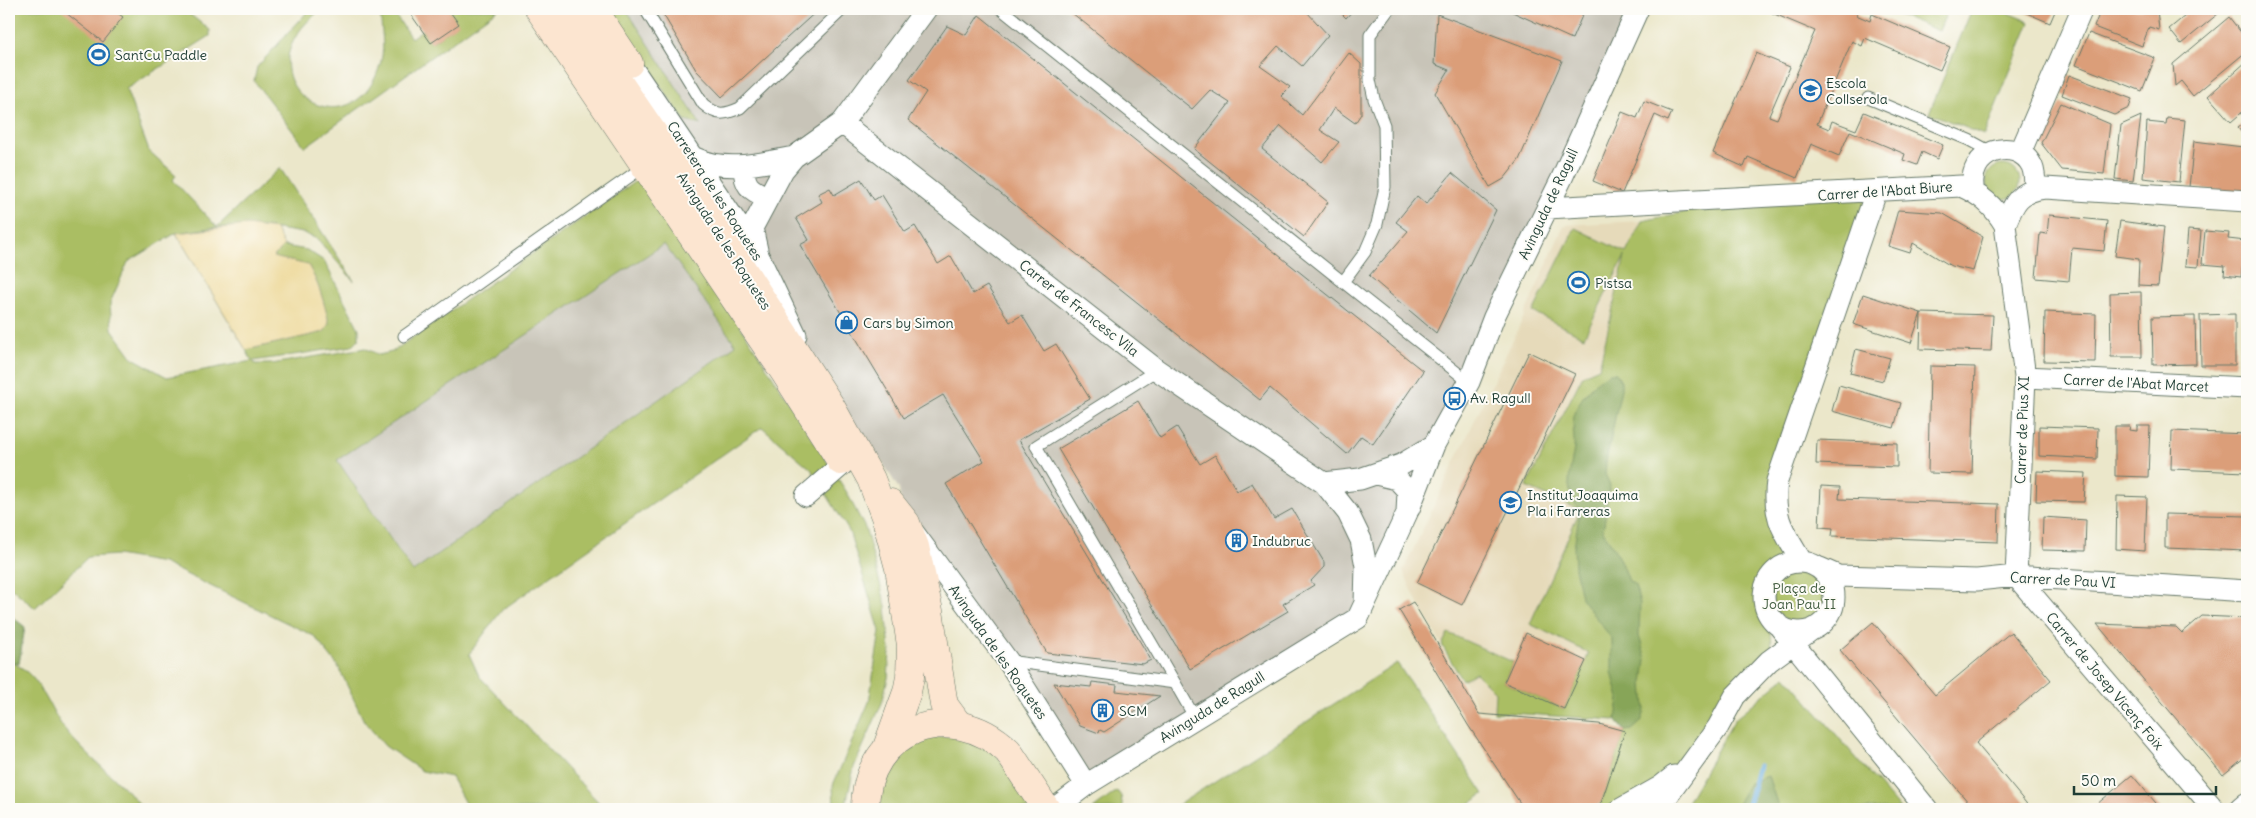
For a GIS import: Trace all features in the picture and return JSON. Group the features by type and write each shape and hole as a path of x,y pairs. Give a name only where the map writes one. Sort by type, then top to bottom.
{"main road":[{"path":"539,9 646,165 843,464 874,512 896,555"},
{"name":"Avinguda de les Roquetes","path":"568,9 673,162 830,405 871,479 886,519 896,555 909,624 910,677 903,707 886,750"},
{"path":"593,9 629,63"},
{"name":"Avinguda de les Roquetes","path":"871,479 906,523 921,572 944,704 958,724"},
{"path":"865,809 868,782 874,767 886,750 911,732 924,727 937,724 958,724 992,737 1008,751 1046,809"}],"street":[{"path":"757,253 752,228 783,170 794,157 842,123 926,9"},
{"name":"Avinguda de Ragull","path":"1465,391 1494,317 1547,208 1638,9"},
{"path":"2020,154 2082,9"},
{"name":"Carretera de les Roquetes","path":"629,63 695,158 757,253 830,405"},
{"name":"Carrer de Francesc Vila","path":"842,123 1157,370 1324,482 1348,513"},
{"path":"1974,192 1973,171 1982,157 1991,152 2009,151 2020,154 2031,164 2036,189"},
{"path":"695,158 708,163 744,166 794,157"},
{"path":"744,166 744,180 752,190 768,198"},
{"name":"Carrer de l'Abat Biure","path":"1547,208 1961,186 1974,192 1992,206 2005,225"},
{"path":"2005,225 2018,199 2036,189 2247,202"},
{"path":"1658,809 1718,727 1735,696 1769,661 1821,624 1831,612 1834,594 1832,583 1811,565 1778,520 1774,501 1777,481 1876,192"},
{"name":"Carrer de Pius XI","path":"2005,225 2025,377 2016,576"},
{"name":"Carrer de l'Abat Marcet","path":"2025,377 2247,388"},
{"path":"1365,603 1407,513 1434,445 1465,391"},
{"path":"1324,482 1368,476 1401,465 1434,445"},
{"path":"806,496 843,464"},
{"path":"1365,603 1366,566 1360,540 1348,513 1368,476"},
{"path":"1368,476 1398,480 1408,492 1407,513"},
{"name":"Avinguda de les Roquetes","path":"906,523 1008,662 1086,785"},
{"path":"1360,540 1376,543 1398,533"},
{"path":"1811,565 1786,564 1771,576 1766,585 1764,597 1772,618 1927,809"},
{"name":"Carrer de Pau VI","path":"1811,565 1838,576 1977,580 2016,576 2247,591"},
{"name":"Carrer de Josep Vicenç Foix","path":"2016,576 2214,809"},
{"name":"Avinguda de Ragull","path":"1054,809 1086,785 1358,618 1365,603"},
{"path":"1772,618 1784,628 1794,631 1814,628"},
{"path":"1769,661 1772,618"},
{"path":"1769,661 1806,662"},
{"path":"1622,809 1660,787 1690,763"},
{"path":"2240,809 2247,803"}],"lane":[{"path":"645,9 704,104 714,113 725,114 740,108 843,9"},
{"path":"1001,9 1343,282 1465,391"},
{"path":"1343,282 1365,252 1377,224 1384,187 1384,125 1374,99 1370,80 1370,35 1389,9"},
{"path":"1868,98 1968,140 1991,152"},
{"path":"404,336 646,165"},
{"path":"1157,370 1036,446 1195,718"},
{"path":"1008,662 1174,683"}],"shaded area":[{"path":"593,9 1638,9 1358,618 1086,785 903,511 899,489 881,460 871,449 849,439"},
{"name":"Institut Joaquima Pla i Farreras","path":"1642,221 1628,247 1588,411 1629,718 1616,720 1480,711 1416,599 1403,571 1520,325 1564,225"},
{"path":"664,244 736,345 414,572 337,460"}],"green space":[{"path":"9,9 183,9 210,30 210,36 126,89 149,151 176,175 173,180 217,227 176,233 128,262 110,303 112,329 133,358 167,377 252,361 246,350 324,332 329,323 321,293 308,265 272,257 284,246 307,250 324,261 359,329 359,339 352,346 253,361 255,364 272,364 365,348 379,355 392,352 640,178 748,338 846,491 866,530 886,606 890,652 888,678 882,703 854,767 845,809 834,809 833,785 869,702 880,631 849,531 811,469 762,427 502,610 469,654 479,676 605,809 468,809 451,777 422,771 385,746 364,721 338,666 314,636 163,563 117,555 88,557 35,608 9,586","holes":["664,244 736,345 413,572 337,460"]},
{"path":"310,9 322,9 296,36 288,61 292,83 306,99 326,107 348,105 367,90 382,55 383,43 380,11 392,10 411,38 422,30 431,43 458,24 448,9 498,9 305,147 254,81 257,67"},
{"path":"607,9 626,9 701,125 685,121"},
{"path":"1885,9 1948,9 1939,31"},
{"path":"1972,9 1998,9 2030,22 1984,135 1929,113"},
{"path":"2003,165 2010,166 2015,170 2019,175 2019,189 2015,194 2010,198 2003,199 1996,198 1991,194 1987,189 1986,182 1987,175 1991,170 1996,166"},
{"path":"280,168 354,281 317,239 303,233 265,227 217,227"},
{"path":"1876,192 1777,481 1793,562 1778,569 1769,579 1766,591 1772,646 1769,660 1720,726 1687,763 1621,809 1599,809 1629,718 1616,720 1494,712 1495,692 1476,673 1462,680 1442,645 1448,633 1513,662 1504,682 1564,709 1589,653 1530,624 1580,510 1526,487 1583,375 1599,368 1625,256 1584,337 1533,312 1575,228 1626,253 1642,221 1751,198"},
{"path":"1609,373 1616,373 1621,382 1621,389 1606,462 1605,474 1610,485 1603,531 1621,560 1629,581 1635,585 1640,603 1639,636 1646,660 1643,683 1645,710 1641,722 1632,730 1625,731 1616,720 1619,698 1612,672 1612,639 1581,598 1575,568 1574,547 1580,510 1574,503 1569,488 1574,448 1573,421 1575,413 1588,390"},
{"name":"Plaça de Joan Pau II","path":"1799,569 1809,571 1818,577 1824,586 1826,596 1824,606 1818,615 1809,621 1799,623 1789,621 1780,615 1774,606 1772,596 1774,586 1780,577 1789,571"},
{"path":"9,614 25,627 19,664 9,662"},
{"path":"9,662 27,672 41,689 63,727 72,738 135,798 144,809 9,809"},
{"path":"1397,663 1484,794 1461,809 1172,809"},
{"path":"1786,676 1900,809 1683,809 1735,719"},
{"path":"960,734 995,751 1034,809 877,809 878,786 891,757 912,741"},
{"path":"1768,776 1779,809 1734,809 1749,783"},
{"path":"1117,791 1121,796 1123,809 1093,809"}],"sand":[{"path":"247,225 276,229 284,246 273,257 308,265 321,293 329,323 324,332 246,350 176,233"}],"building":[{"path":"61,9 112,9 123,17 103,42"},
{"path":"407,9 448,9 459,24 431,43"},
{"path":"660,9 819,9 722,97 696,70"},
{"path":"1067,9 1310,9 1307,12 1328,35 1302,66 1278,46 1260,66 1290,87 1281,96 1302,115 1349,53 1361,64 1361,114 1355,123 1334,108 1320,130 1339,142 1322,162 1281,126 1262,149 1328,202 1304,237 1194,149 1230,103 1210,90 1192,109"},
{"path":"1337,9 1354,9 1346,18"},
{"path":"1506,9 1585,9 1572,39"},
{"name":"Escola Collserola","path":"1774,9 1859,9 1856,15 1870,21 1872,14 1950,47 1940,70 1865,38 1862,46 1852,41 1817,124 1829,129 1832,121 1856,130 1864,112 1943,145 1937,159 1922,152 1917,165 1903,160 1905,154 1850,131 1839,156 1811,144 1797,178 1748,157 1744,167 1713,153 1756,53 1790,67 1769,116 1777,119 1815,31 1772,13"},
{"path":"2017,9 2056,9 2050,23"},
{"path":"2101,9 2157,9 2159,30 2149,27 2142,46 2094,27"},
{"path":"2178,9 2224,9 2181,44 2169,29 2185,16"},
{"path":"1437,14 1562,61 1519,160 1504,179 1490,187 1435,93 1449,70 1434,64"},
{"path":"979,15 1423,371 1373,444 1361,436 1347,454 1270,388 1260,400 908,120 926,92 909,80 947,26 966,35"},
{"path":"2229,17 2247,40 2247,51 2193,96 2181,81 2175,86 2173,64"},
{"path":"2089,33 2155,58 2142,91 2076,65"},
{"path":"2247,61 2247,108 2231,122 2208,96"},
{"path":"2069,75 2132,99 2129,108 2114,115 2062,95"},
{"path":"1644,101 1672,112 1668,121 1655,115 1622,193 1593,181 1622,112 1637,118"},
{"path":"2061,103 2110,124 2104,174 2062,170 2041,143"},
{"path":"2141,116 2133,181 2115,179 2121,125"},
{"path":"2167,118 2185,120 2179,182 2143,178 2147,122 2166,124"},
{"path":"2247,121 2247,139 2238,128"},
{"path":"2194,141 2243,147 2247,155 2247,194 2189,187"},
{"path":"1452,173 1496,210 1436,333 1369,276 1408,231 1396,222 1417,196 1426,204"},
{"path":"861,179 874,200 882,195 905,232 915,226 938,264 951,256 973,294 987,286 1010,322 1022,315 1044,351 1056,344 1090,399 1019,440 1151,660 1143,664 1047,653 946,484 984,461 943,395 904,418 800,245 809,240 796,218 822,202 818,194 830,188 834,195"},
{"path":"1898,210 1942,213 1983,237 1973,271 1951,266 1913,243 1910,253 1888,246"},
{"path":"2049,215 2107,221 2104,251 2072,248 2069,281 2036,278 2040,233 2047,234"},
{"path":"2120,221 2164,227 2158,286 2138,285 2139,259 2115,256"},
{"path":"2188,230 2201,231 2198,267 2185,266"},
{"path":"2205,231 2229,233 2228,239 2246,241 2241,277 2224,275 2225,266 2202,264"},
{"path":"2141,292 2142,357 2111,357 2110,293"},
{"path":"1863,294 1921,313 1911,343 1853,324"},
{"path":"2045,312 2096,314 2095,362 2044,361"},
{"path":"1921,313 1993,315 1991,351 1920,349"},
{"path":"2235,314 2235,365 2201,365 2200,315"},
{"path":"2195,316 2196,364 2153,365 2152,317"},
{"path":"1856,349 1890,358 1883,381 1850,373"},
{"path":"1529,352 1575,374 1462,605 1417,583"},
{"path":"1930,366 1975,367 1972,474 1928,473"},
{"path":"1839,385 1901,403 1894,428 1832,411"},
{"name":"Indubruc","path":"1138,401 1160,438 1177,427 1200,464 1215,455 1237,491 1252,483 1274,519 1292,509 1324,562 1324,567 1311,581 1314,585 1283,604 1288,611 1190,669 1058,449"},
{"path":"2039,426 2098,428 2097,459 2039,456"},
{"path":"2115,426 2130,426 2129,430 2137,431 2137,426 2150,426 2148,477 2115,476"},
{"path":"2172,431 2247,434 2247,472 2171,469"},
{"path":"1817,440 1897,443 1897,467 1816,464"},
{"path":"2037,471 2086,473 2084,502 2036,501"},
{"path":"1821,486 1840,487 1839,499 1999,504 1998,542 1832,536 1833,528 1819,527"},
{"path":"2117,496 2147,497 2145,551 2116,549"},
{"path":"2165,514 2247,516 2247,551 2165,548"},
{"path":"2043,517 2086,520 2085,551 2042,550"},
{"path":"1413,602 1479,714 1599,724 1625,731 1601,803 1591,809 1524,809 1468,725 1399,610"},
{"path":"2202,616 2247,618 2247,759 2245,757 2223,775 2097,624 2176,627 2182,633"},
{"path":"1873,622 1935,695 2011,632 2051,680 1976,743 2031,809 1974,809 1840,650"},
{"path":"1526,633 1586,661 1564,709 1504,682"},
{"name":"SCM","path":"1092,682 1117,685 1116,691 1160,696 1104,732 1100,730 1099,733 1080,726 1054,683 1091,687"},
{"path":"2132,775 2161,809 2091,809"}],"waterway":[{"path":"1747,809 1759,766"}],"place":[{"name":"SantCu Paddle","path":"99,55"},
{"name":"Escola Collserola","path":"1810,91"},
{"name":"Pistsa","path":"1579,283"},
{"name":"Cars by Simon","path":"847,323"},
{"name":"Av. Ragull","path":"1454,398"},
{"name":"Institut Joaquima Pla i Farreras","path":"1511,503"},
{"name":"Indubruc","path":"1236,541"},
{"name":"SCM","path":"1103,711"}]}
